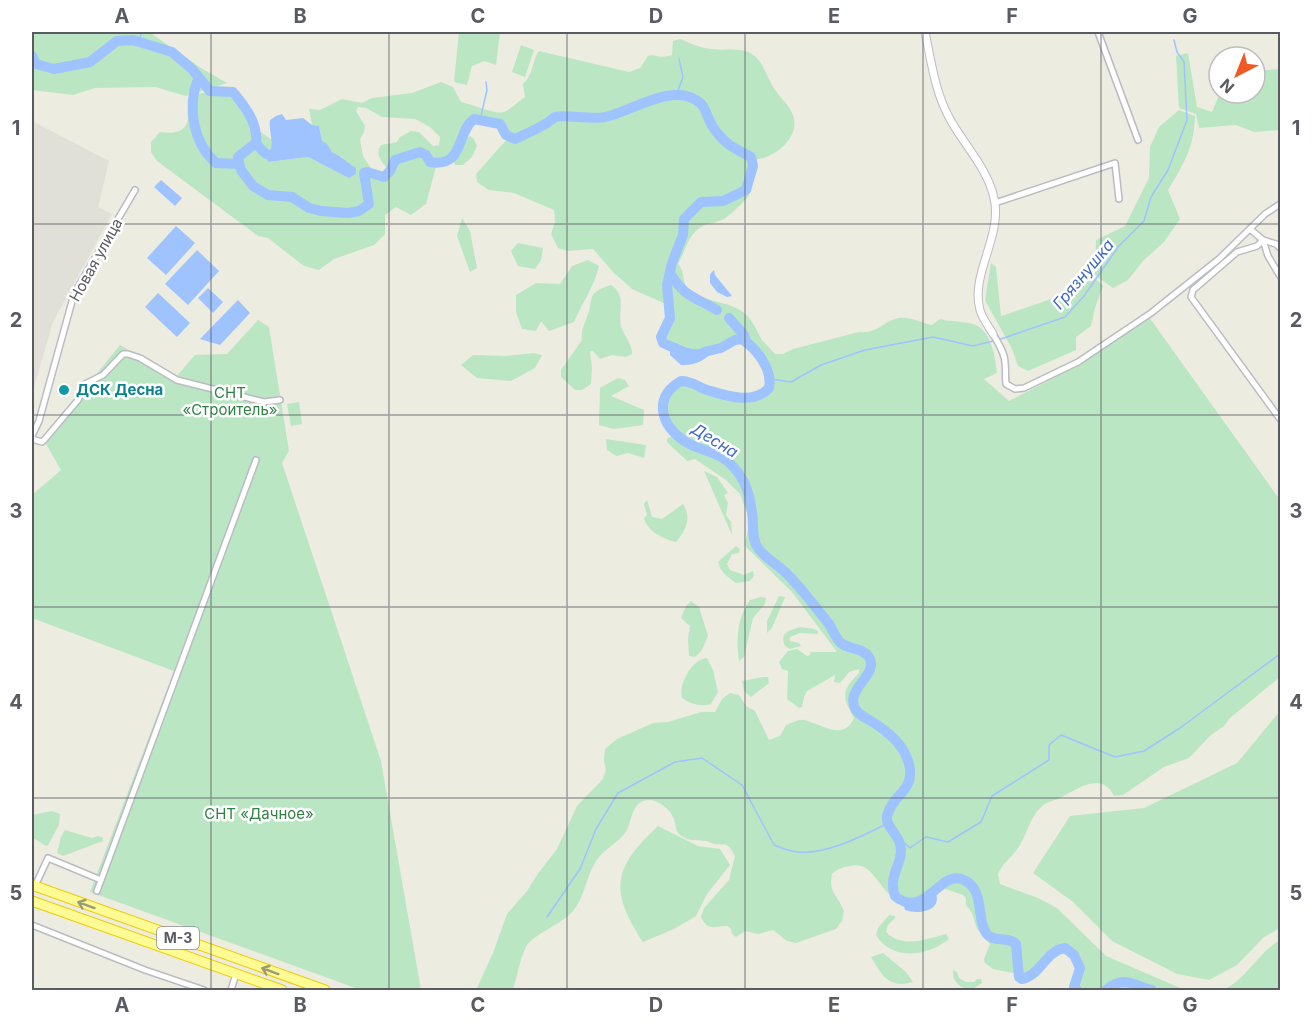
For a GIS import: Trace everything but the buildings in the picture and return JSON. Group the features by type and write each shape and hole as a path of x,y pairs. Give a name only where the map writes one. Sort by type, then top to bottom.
{"highway":[{"name":"М-3","path":"33,886 325,990"},
{"name":"М-3","path":"32,901 282,990"}],"street":[{"path":"925,32 938,90 949,118 984,171 995,203 994,228 978,286 980,310 1001,349 1005,363 1006,384 1015,389 1024,388 1078,362 1151,313 1219,259 1265,214 1281,204"},
{"path":"1098,32 1138,140"},
{"path":"995,203 1115,163 1119,199"},
{"name":"Новая улица","path":"32,437 39,422 74,294 135,189"},
{"path":"1250,229 1263,240 1281,248"},
{"path":"1263,240 1268,256 1281,276"},
{"path":"1263,240 1257,246 1237,252 1193,290 1191,297 1281,419"},
{"path":"32,437 42,442 77,401 85,384 103,375 123,354 140,358 177,380 264,402 280,400"},
{"path":"98,891 256,460"},
{"path":"33,886 48,858 101,880"},
{"path":"32,925 145,970 204,990"},
{"path":"231,990 236,974"}],"shaded area":[{"path":"32,121 109,161 98,207 112,214 53,322 32,394"}],"green space":[{"path":"32,32 149,32 227,83 186,96 155,87 95,88 73,95 32,90"},
{"path":"459,32 500,32 496,65 484,61 472,66 467,85 454,82"},
{"path":"680,39 716,50 737,50 752,54 791,111 794,123 793,132 784,146 769,156 753,160 746,190 749,196 724,219 703,226 691,237 678,264 691,293 734,307 744,313 753,323 762,340 775,354 783,354 793,349 859,332 872,331 899,318 932,325 940,319 973,324 979,327 988,338 995,359 997,373 984,379 1009,401 1083,363 1149,317 1280,500 1280,677 1230,718 1189,758 1164,767 1123,795 1114,796 1109,788 1097,783 1083,786 1043,805 1034,816 1018,848 998,874 1000,884 1038,898 1057,908 1106,956 1185,990 1077,990 1074,987 1080,968 1074,955 1065,948 1051,955 1036,971 1025,978 1019,977 1018,974 993,969 985,963 984,959 990,944 977,929 963,895 945,889 943,884 920,900 903,902 893,894 889,894 868,870 857,865 843,868 832,874 832,890 844,911 842,921 836,929 796,943 787,941 773,930 758,934 745,931 736,937 728,926 709,927 701,917 704,908 729,880 735,856 732,851 727,845 689,840 679,834 669,811 663,805 648,800 638,804 626,832 595,863 581,898 573,911 526,947 512,990 476,990 507,914 527,891 557,849 577,806 603,779 606,770 605,749 617,739 653,723 668,722 701,712 715,712 722,699 730,693 739,695 746,706 755,711 769,740 780,736 786,725 798,721 804,720 832,730 839,730 850,725 854,718 847,705 845,694 859,673 859,669 849,672 840,683 834,682 835,675 807,691 802,707 799,708 787,699 788,671 782,669 779,662 788,651 797,649 807,656 811,652 837,652 792,592 746,547 750,522 740,494 726,480 695,459 687,461 667,442 667,439 673,436 692,449 713,454 684,440 666,421 663,409 666,396 677,383 687,381 711,391 749,398 759,396 769,388 767,367 753,348 742,339 695,355 671,348 663,343 661,337 670,318 668,305 632,289 593,249 567,251 558,248 551,234 555,222 554,210 514,193 489,190 477,182 476,174 508,138 500,124 484,120 474,121 468,126 457,150 449,158 437,163 426,204 411,215 396,207 385,215 385,234 374,245 334,259 319,270 304,266 268,238 258,236 157,161 151,152 151,142 160,132 175,132 185,127 189,110 188,102 192,98 209,92 233,92 244,106 257,132 259,131 272,140 270,152 266,155 268,162 308,157 350,178 342,157 332,152 322,141 319,126 312,125 309,109 320,110 342,99 362,103 372,98 412,93 441,82 453,87 461,102 500,113 525,97 523,84 539,51 629,72 640,68 648,56 672,55 673,41","holes":["358,107 366,108 382,117 415,119 430,127 440,137 439,145 433,146 419,132 411,131 400,137 397,142 381,145 379,156 389,171 384,177 374,173 363,156 360,139 365,126 356,111"]},
{"path":"521,45 534,50 525,77 512,72"},
{"path":"1188,53 1197,107 1212,112 1215,105 1267,105 1267,70 1279,69 1280,130 1254,132 1236,125 1199,128 1196,114 1179,108 1176,56"},
{"path":"1179,110 1195,116 1190,146 1168,190 1180,219 1164,242 1143,261 1128,280 1113,288 1095,275 1096,240 1125,226 1149,178 1150,147 1159,127"},
{"path":"470,136 477,146 472,157 463,165 455,165 453,160 462,148 464,140"},
{"path":"462,218 470,231 477,268 470,272 457,236"},
{"path":"518,243 543,248 541,260 535,269 518,266 511,251"},
{"path":"588,260 599,266 574,322 549,331 541,321 536,331 522,329 516,312 516,295 536,283 560,284 572,266"},
{"path":"991,263 996,267 1001,316 1054,298 1067,291 1092,264 1092,275 1103,286 1091,326 1076,337 1076,350 1028,371 1018,366 1012,349 985,300"},
{"path":"611,285 619,294 621,326 631,346 632,354 626,357 612,355 600,359 593,351 590,351 591,384 582,390 575,390 561,377 561,370 582,340 582,330 592,296 597,291"},
{"name":"СНТ «Дачное»","path":"258,320 269,327 289,451 282,463 381,761 421,990 361,990 90,892 174,671 32,618 32,495 61,470 42,437 69,408 120,345 176,377 195,355 227,354"},
{"path":"534,353 542,355 535,368 511,381 477,378 461,365 473,355 505,356"},
{"path":"618,378 625,380 629,386 611,396 644,410 643,425 614,429 599,425 600,388"},
{"path":"299,402 302,424 291,426 287,404"},
{"path":"606,439 646,445 644,458 628,453 616,456 607,450"},
{"path":"704,471 717,477 728,493 724,495 728,503 726,515 731,522 732,535"},
{"path":"647,500 652,517 662,519 683,504 686,509 687,524 676,542 661,537 648,527 644,518 647,515 644,504"},
{"path":"736,546 740,549 739,553 732,554 727,564 730,570 744,575 753,571 754,576 750,581 736,583 719,566 718,562"},
{"path":"779,596 785,597 772,628 767,633 767,621"},
{"path":"766,598 765,604 753,618 744,657 739,661 738,637 742,614 750,600"},
{"path":"691,601 699,607 708,636 702,650 695,657 689,656 690,626 681,618"},
{"path":"800,627 814,629 818,631 818,634 800,633 790,637 790,641 799,643 801,646 790,649 785,646 784,635"},
{"path":"707,658 713,670 718,692 711,704 692,703 682,698 684,679 691,667 701,659"},
{"path":"768,677 769,683 751,697 744,691 742,681"},
{"path":"1280,711 1280,928 1264,937 1237,965 1209,980 1177,974 1112,941 1073,902 1033,873 1070,816 1144,808 1237,763"},
{"path":"52,811 60,814 59,825 46,846 32,837 32,815"},
{"path":"658,826 698,846 720,849 730,865 707,894 696,916 674,929 643,942 625,908 621,894 621,880 632,855"},
{"path":"65,830 92,838 98,836 103,838 103,841 63,856 57,853"},
{"path":"889,915 895,918 888,925 886,932 900,940 923,940 946,934 949,939 941,945 921,952 901,953 883,944 876,935 878,928"},
{"path":"1280,940 1280,990 1223,990 1239,980 1272,945"},
{"path":"883,953 906,972 913,982 897,984 887,979 871,957"},
{"path":"953,970 957,972 959,978 966,982 981,979 982,983 971,990 963,988 955,981"}],"water":[{"path":"282,114 286,120 303,118 312,125 319,126 322,141 332,152 356,168 356,174 349,178 308,157 268,162 266,155 272,143 270,120"},
{"path":"161,180 182,198 175,206 154,187"},
{"path":"176,226 195,243 166,275 147,258"},
{"path":"197,250 219,271 188,305 165,284"},
{"path":"714,270 715,275 732,296 727,297 717,292 710,283 710,274"},
{"path":"208,288 223,302 213,313 198,298"},
{"path":"158,293 190,323 177,337 145,307"},
{"path":"238,300 250,313 220,345 200,339"},
{"path":"676,343 693,349 711,346 715,348 709,356 700,361 681,365 670,355 670,347"},
{"path":"935,891 936,903 929,910 917,912 905,910 903,902 917,902"}],"waterway":[{"path":"138,42 140,32"},
{"name":"Десна","path":"32,56 36,64 54,69 90,62 117,41 133,40 172,52 192,69 210,91 233,92 250,115 255,128 256,143 238,157 241,170 253,186 268,195 292,197 309,208 348,213 359,211 369,204 364,173 384,177 395,160 420,152 426,155 430,162 449,160 455,154 464,132 474,119 500,124 506,135 515,139 555,117 605,117 651,100 675,95 696,100 702,105 721,138 751,157 753,166 746,190 723,201 701,202 684,219 683,235 672,263 667,285 670,318 661,337 663,343 681,351"},
{"name":"Грязнушка","path":"998,340 1065,317 1084,296 1118,247 1144,221 1151,197 1168,170 1187,120 1184,62 1177,52 1174,40"},
{"path":"676,96 683,77 679,59"},
{"name":"Десна","path":"198,79 193,101 197,135 208,155 216,163 239,164"},
{"path":"480,120 487,90 486,82"},
{"name":"Десна","path":"256,143 268,155 279,154"},
{"path":"670,273 685,292 717,310"},
{"path":"729,318 744,335 746,342"},
{"name":"Грязнушка","path":"771,379 791,382 821,365 865,350 933,337 973,346 993,341"},
{"name":"Десна","path":"704,352 742,339 763,360 769,374 769,388 755,396 740,398 681,381 666,395 663,412 677,435 686,442 727,460 735,469 748,493 758,548 797,584 829,624 839,641 869,657 870,670 857,689 853,702 859,713 883,729 899,744 907,757 910,773 906,787 894,802 887,816 888,823 899,840 901,851 893,882 895,896 906,902 915,902 924,899 947,881 955,878 964,880 971,884 978,897 986,933 993,938 1009,940 1016,944 1019,977 1022,979 1028,977 1058,950 1065,948 1074,955 1080,968 1074,987 1077,990"},
{"path":"898,837 910,848 926,837 948,842 981,822 992,796 1049,760 1049,745 1061,735 1115,757 1144,751 1180,728 1280,654"},
{"path":"547,917 580,869 596,829 618,793 675,762 702,758 742,785 774,845 788,850 803,852 828,849 888,823"},
{"name":"Десна","path":"1106,990 1112,985 1123,982 1152,990"}],"place":[{"name":"ДСК Десна","path":"64,390"}],"park label":[{"name":"СНТ «Строитель»","path":"230,402"}]}
